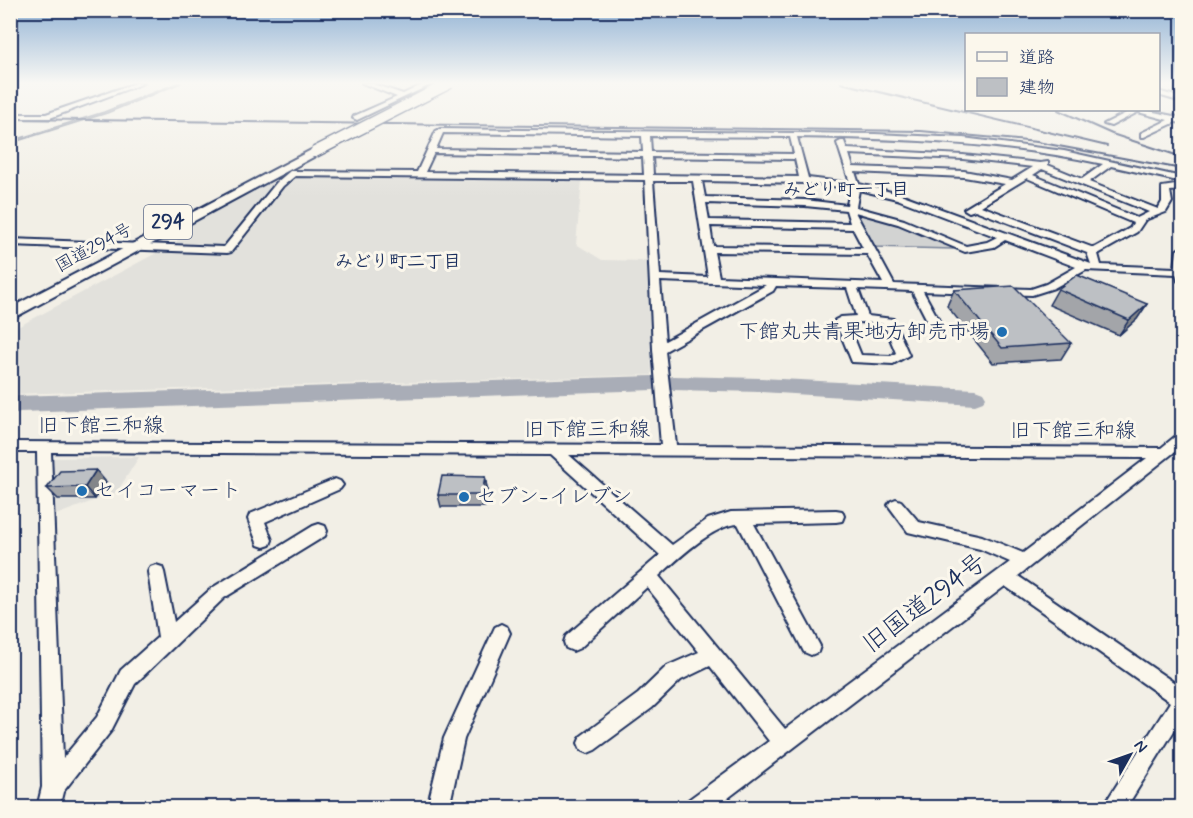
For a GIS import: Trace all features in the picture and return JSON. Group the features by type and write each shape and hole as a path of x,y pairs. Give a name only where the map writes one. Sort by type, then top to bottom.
{"highway":[{"name":"国道294号","path":"10,315 130,246 368,121"},
{"name":"国道294号","path":"311,151 372,121"},
{"name":"国道294号","path":"10,303 130,246"}],"street":[{"path":"1108,124 1114,121"},
{"path":"1144,135 1176,121"},
{"path":"420,174 441,131 793,135 963,140 1064,153 1182,179"},
{"path":"533,176 543,132"},
{"path":"646,133 659,349 669,451"},
{"path":"793,135 804,180"},
{"path":"839,136 855,186 850,208 870,251 890,286"},
{"path":"430,151 798,157"},
{"path":"844,151 963,157 1042,166 1158,212"},
{"path":"956,217 1064,153"},
{"path":"1083,182 1110,163"},
{"path":"850,169 964,174 1013,183"},
{"path":"10,242 227,250 280,184 293,173 804,180 855,186 900,197 1084,267 1181,271 1182,250"},
{"path":"1027,175 1137,221 1163,210 1167,202 1165,189 1182,187"},
{"path":"697,178 714,280"},
{"path":"701,200 805,203 850,208 901,222 965,249 990,245 1006,236"},
{"path":"974,206 1095,252"},
{"path":"1097,267 1092,253 1134,230 1137,221"},
{"path":"705,223 857,225"},
{"path":"709,249 870,251"},
{"path":"655,278 1032,292 1050,286 1084,267"},
{"path":"659,349 769,289 774,281"},
{"path":"850,284 863,320"},
{"path":"915,287 934,322"},
{"path":"841,320 863,320 889,321 903,355 892,360 856,359 841,320"},
{"name":"旧国道294号","path":"696,807 1025,561 1182,439"},
{"name":"旧下館三和線","path":"10,447 1164,453"},
{"path":"44,447 53,787 48,807"},
{"path":"554,450 671,555"},
{"path":"264,540 256,519 335,485"},
{"path":"896,505 914,527 982,543 1025,561"},
{"path":"573,642 671,555 714,524 731,518 836,516"},
{"path":"743,518 811,646"},
{"path":"53,787 104,724 128,677 218,593 319,531"},
{"path":"156,572 168,640"},
{"path":"648,575 711,656 782,741"},
{"path":"1005,576 1182,700 1113,807"},
{"path":"438,807 454,738 501,633"},
{"path":"588,743 645,701 674,673 711,656"}],"shaded area":[{"path":"75,121 81,121 11,143 11,141"},
{"path":"302,177 582,180 576,244 602,260 647,261 652,375 11,394 10,331 175,243 191,224 273,179"},
{"path":"855,213 891,221 954,247 953,249 873,247"},
{"path":"139,457 117,492 53,516 47,458"}],"building":[{"path":"1077,275 1147,304 1129,320 1058,289"},
{"path":"1014,286 1071,343 1002,348 954,290"},
{"path":"96,470 85,487 47,488 60,471"},
{"path":"442,476 485,477 482,495 438,495"}],"waterway":[{"path":"10,407 17,404 653,383"},
{"path":"673,383 761,385 975,397"}],"railway":[{"path":"175,121 921,131 1037,142 1182,169 1176,168"},
{"path":"1002,121 1107,146"},
{"path":"1083,121 1112,134 1182,157"}],"place":[{"name":"下館丸共青果地方卸売市場","path":"1002,332"},
{"name":"セイコーマート","path":"82,491"},
{"name":"セブン-イレブン","path":"464,497"}],"district":[{"name":"みどり町一丁目","path":"846,190"},
{"name":"みどり町二丁目","path":"398,262"}]}
